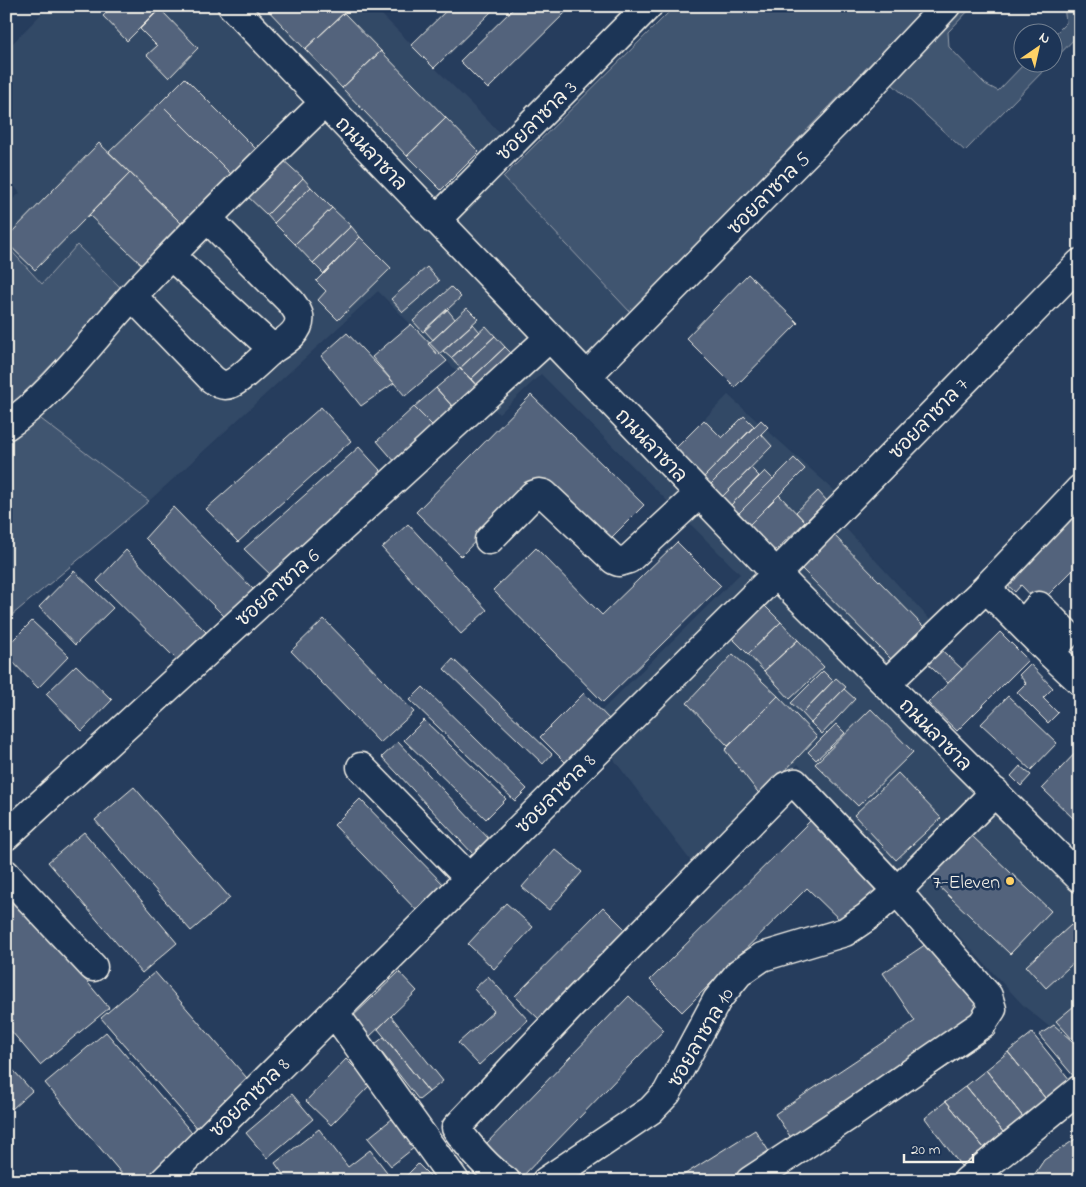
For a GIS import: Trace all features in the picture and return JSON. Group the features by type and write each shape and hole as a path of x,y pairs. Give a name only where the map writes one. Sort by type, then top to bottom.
{"street":[{"name":"ถนนลาซาล","path":"232,6 776,574 995,792 1075,865"},
{"name":"ซอยลาซาล 5","path":"586,377 835,124 946,6"},
{"name":"ซอยลาซาล 3","path":"436,220 635,11"},
{"path":"6,426 22,415 63,374 132,296 207,218 324,103"},
{"path":"132,296 212,379 221,385 237,380 284,342 299,325 299,315 292,302 207,218"},
{"path":"171,256 273,349"},
{"name":"ซอยลาซาล 7","path":"776,574 1080,263"},
{"name":"ซอยลาซาล 6","path":"6,836 549,338"},
{"path":"886,684 986,588 1080,489"},
{"path":"489,540 533,495 538,493 544,494 614,560 624,562 699,494"},
{"name":"ซอยลาซาล 8","path":"164,1181 776,574"},
{"path":"986,588 1023,625 1039,606 1067,634 1048,652 1080,681"},
{"path":"361,766 469,878"},
{"path":"506,1181 496,1174 469,1146 456,1128 570,1007 786,786 795,783 897,891 988,996 992,1009 982,1024 750,1181"},
{"name":"ซอยลาซาล 10","path":"546,1181 650,1110 667,1093 718,1000 739,973 762,957 845,932 867,917 897,891 995,792"},
{"path":"6,874 93,967"},
{"path":"334,1012 455,1181"},
{"path":"967,1181 1080,1089"}],"shaded area":[{"path":"49,6 373,6 503,136 485,157 631,313 586,360 672,452 728,395 836,492 840,522 934,624 890,668 1014,798 1080,856 1080,1052 1024,1006 798,764 696,868 615,761 599,713 740,574 541,374 499,414 378,291 149,501 16,401 124,291 42,284 6,245 6,205 20,193 6,176 6,50"},
{"path":"675,6 926,6 631,313 503,177"},
{"path":"965,6 973,6 948,32 949,47 985,84 998,91 1016,72 1042,72 965,151 891,83"},
{"path":"1064,6 1080,6 1080,33 1064,50 1064,25 1066,23"},
{"path":"6,245 42,284 77,245 124,291 16,401 6,408"},
{"path":"33,413 149,501 6,620 6,433"}],"building":[{"path":"113,6 162,6 127,41 103,16"},
{"path":"264,6 337,6 344,13 305,49"},
{"path":"451,6 497,6 434,68 411,45"},
{"path":"516,6 572,6 488,89 460,61"},
{"path":"160,9 198,48 169,78 147,55 157,46 140,29"},
{"path":"344,13 381,51 342,88 305,49"},
{"path":"381,51 446,118 407,156 342,88"},
{"path":"185,78 256,149 231,174 160,103"},
{"path":"160,103 231,174 182,224 109,152"},
{"path":"446,118 479,152 441,190 407,156"},
{"path":"99,143 130,173 35,270 6,242 6,238"},
{"path":"281,158 303,178 267,215 245,194"},
{"path":"130,173 182,224 142,265 89,215"},
{"path":"303,178 311,187 274,223 267,215"},
{"path":"311,187 332,208 295,244 274,223"},
{"path":"332,208 351,226 313,263 295,244"},
{"path":"351,226 360,237 324,274 313,263"},
{"path":"360,237 391,268 338,320 318,300 326,291 316,281"},
{"path":"427,267 439,281 403,312 391,299"},
{"path":"748,274 798,323 735,387 686,338"},
{"path":"451,287 461,297 423,332 413,321"},
{"path":"467,308 478,319 438,355 428,344"},
{"path":"447,309 455,319 433,340 424,330"},
{"path":"411,324 447,361 405,396 372,357"},
{"path":"473,324 480,332 451,358 443,351"},
{"path":"486,326 495,336 460,368 451,358"},
{"path":"347,333 394,383 361,406 321,356"},
{"path":"495,336 505,347 471,379 460,368"},
{"path":"505,347 515,357 481,390 471,379"},
{"path":"460,368 484,394 460,415 436,388"},
{"path":"436,388 460,415 441,434 414,407"},
{"path":"531,395 644,505 602,547 534,481 461,556 416,512"},
{"path":"321,407 351,441 238,542 206,509"},
{"path":"414,407 441,434 402,470 377,441"},
{"path":"744,416 754,426 701,480 672,452 704,420 722,438"},
{"path":"761,420 768,427 708,487 701,480"},
{"path":"761,434 772,446 720,499 708,487"},
{"path":"359,447 390,481 277,581 244,549"},
{"path":"794,458 805,469 748,526 737,515"},
{"path":"751,468 759,476 729,507 720,499"},
{"path":"765,471 773,479 737,515 729,507"},
{"path":"818,491 827,501 805,522 796,512"},
{"path":"779,495 805,522 774,552 748,526"},
{"path":"1080,501 1080,563 1039,604 1021,585 1015,592 1002,580"},
{"path":"173,507 254,590 225,617 145,538"},
{"path":"408,524 487,610 461,634 382,548"},
{"path":"830,531 924,627 891,659 797,564"},
{"path":"677,542 721,586 603,702 493,590 536,548 602,615"},
{"path":"126,550 206,632 177,660 97,581"},
{"path":"74,571 113,608 75,645 39,607"},
{"path":"763,604 781,622 748,654 730,636"},
{"path":"324,619 414,712 380,743 291,651"},
{"path":"32,621 69,656 38,688 6,655 6,647"},
{"path":"781,622 798,640 764,671 748,654"},
{"path":"1080,631 1080,662 1064,647"},
{"path":"1000,632 1028,660 957,731 928,703"},
{"path":"798,640 824,667 790,699 764,671"},
{"path":"933,642 962,669 948,683 919,656"},
{"path":"733,654 778,696 728,746 687,703"},
{"path":"453,659 552,754 543,764 444,669"},
{"path":"1030,664 1053,688 1043,698 1058,713 1048,723 1017,692 1026,683 1019,675"},
{"path":"76,665 112,700 82,731 46,694"},
{"path":"823,671 833,681 802,713 791,703"},
{"path":"836,678 846,687 811,723 802,713"},
{"path":"423,687 527,789 515,801 410,700"},
{"path":"844,689 855,699 822,734 811,723"},
{"path":"584,693 610,720 567,764 540,737"},
{"path":"778,696 817,737 761,796 725,750"},
{"path":"1008,696 1057,743 1031,770 981,724"},
{"path":"871,709 913,752 858,806 815,764"},
{"path":"424,720 506,799 486,819 404,740"},
{"path":"836,724 845,733 816,760 808,752"},
{"path":"398,742 490,840 474,855 382,757"},
{"path":"1080,748 1080,822 1078,823 1042,788"},
{"path":"1020,766 1031,775 1021,786 1011,776"},
{"path":"898,773 941,818 896,860 854,815"},
{"path":"134,787 230,898 191,931 95,820"},
{"path":"360,799 449,890 422,916 334,825"},
{"path":"812,819 884,891 847,927 807,888 682,1012 650,980"},
{"path":"84,832 177,943 142,973 48,862"},
{"path":"971,835 1051,911 1010,954 930,878"},
{"path":"555,849 582,872 549,910 522,887"},
{"path":"8,887 109,1008 40,1065 6,1025 6,888"},
{"path":"506,903 533,927 494,969 468,944"},
{"path":"603,907 628,932 540,1020 515,996"},
{"path":"1071,925 1080,934 1080,957 1046,988 1026,966"},
{"path":"932,940 996,1034 806,1160 775,1114 915,1021 883,973"},
{"path":"155,972 253,1085 199,1131 101,1018"},
{"path":"399,972 417,991 366,1040 348,1021"},
{"path":"488,976 528,1020 479,1065 458,1043 494,1011 474,989"},
{"path":"629,996 664,1030 519,1180 484,1146"},
{"path":"1080,1001 1080,1036 1074,1041 1056,1021"},
{"path":"391,1016 443,1081 429,1092 378,1029"},
{"path":"1054,1025 1080,1048 1080,1075 1075,1078 1039,1035"},
{"path":"106,1032 198,1140 149,1181 128,1181 45,1083"},
{"path":"1032,1033 1070,1080 1046,1099 1008,1052"},
{"path":"384,1037 429,1092 419,1100 375,1044"},
{"path":"1008,1052 1046,1099 1023,1117 986,1070"},
{"path":"346,1059 371,1084 331,1125 306,1101"},
{"path":"6,1062 32,1091 12,1109 6,1104"},
{"path":"986,1070 1023,1117 1003,1132 966,1086"},
{"path":"966,1086 1003,1132 984,1148 946,1101"},
{"path":"292,1094 313,1119 267,1158 246,1133"},
{"path":"946,1101 984,1148 961,1166 925,1118"},
{"path":"392,1119 415,1147 391,1166 368,1138"},
{"path":"319,1129 348,1167 370,1150 390,1176 384,1181 288,1181 275,1163"},
{"path":"755,1130 783,1173 770,1181 674,1181"},
{"path":"1080,1136 1080,1181 1038,1181 1034,1175 1044,1160"},
{"path":"418,1164 435,1181 407,1181 404,1178"}],"place":[{"name":"7-Eleven","path":"1010,881"}]}
